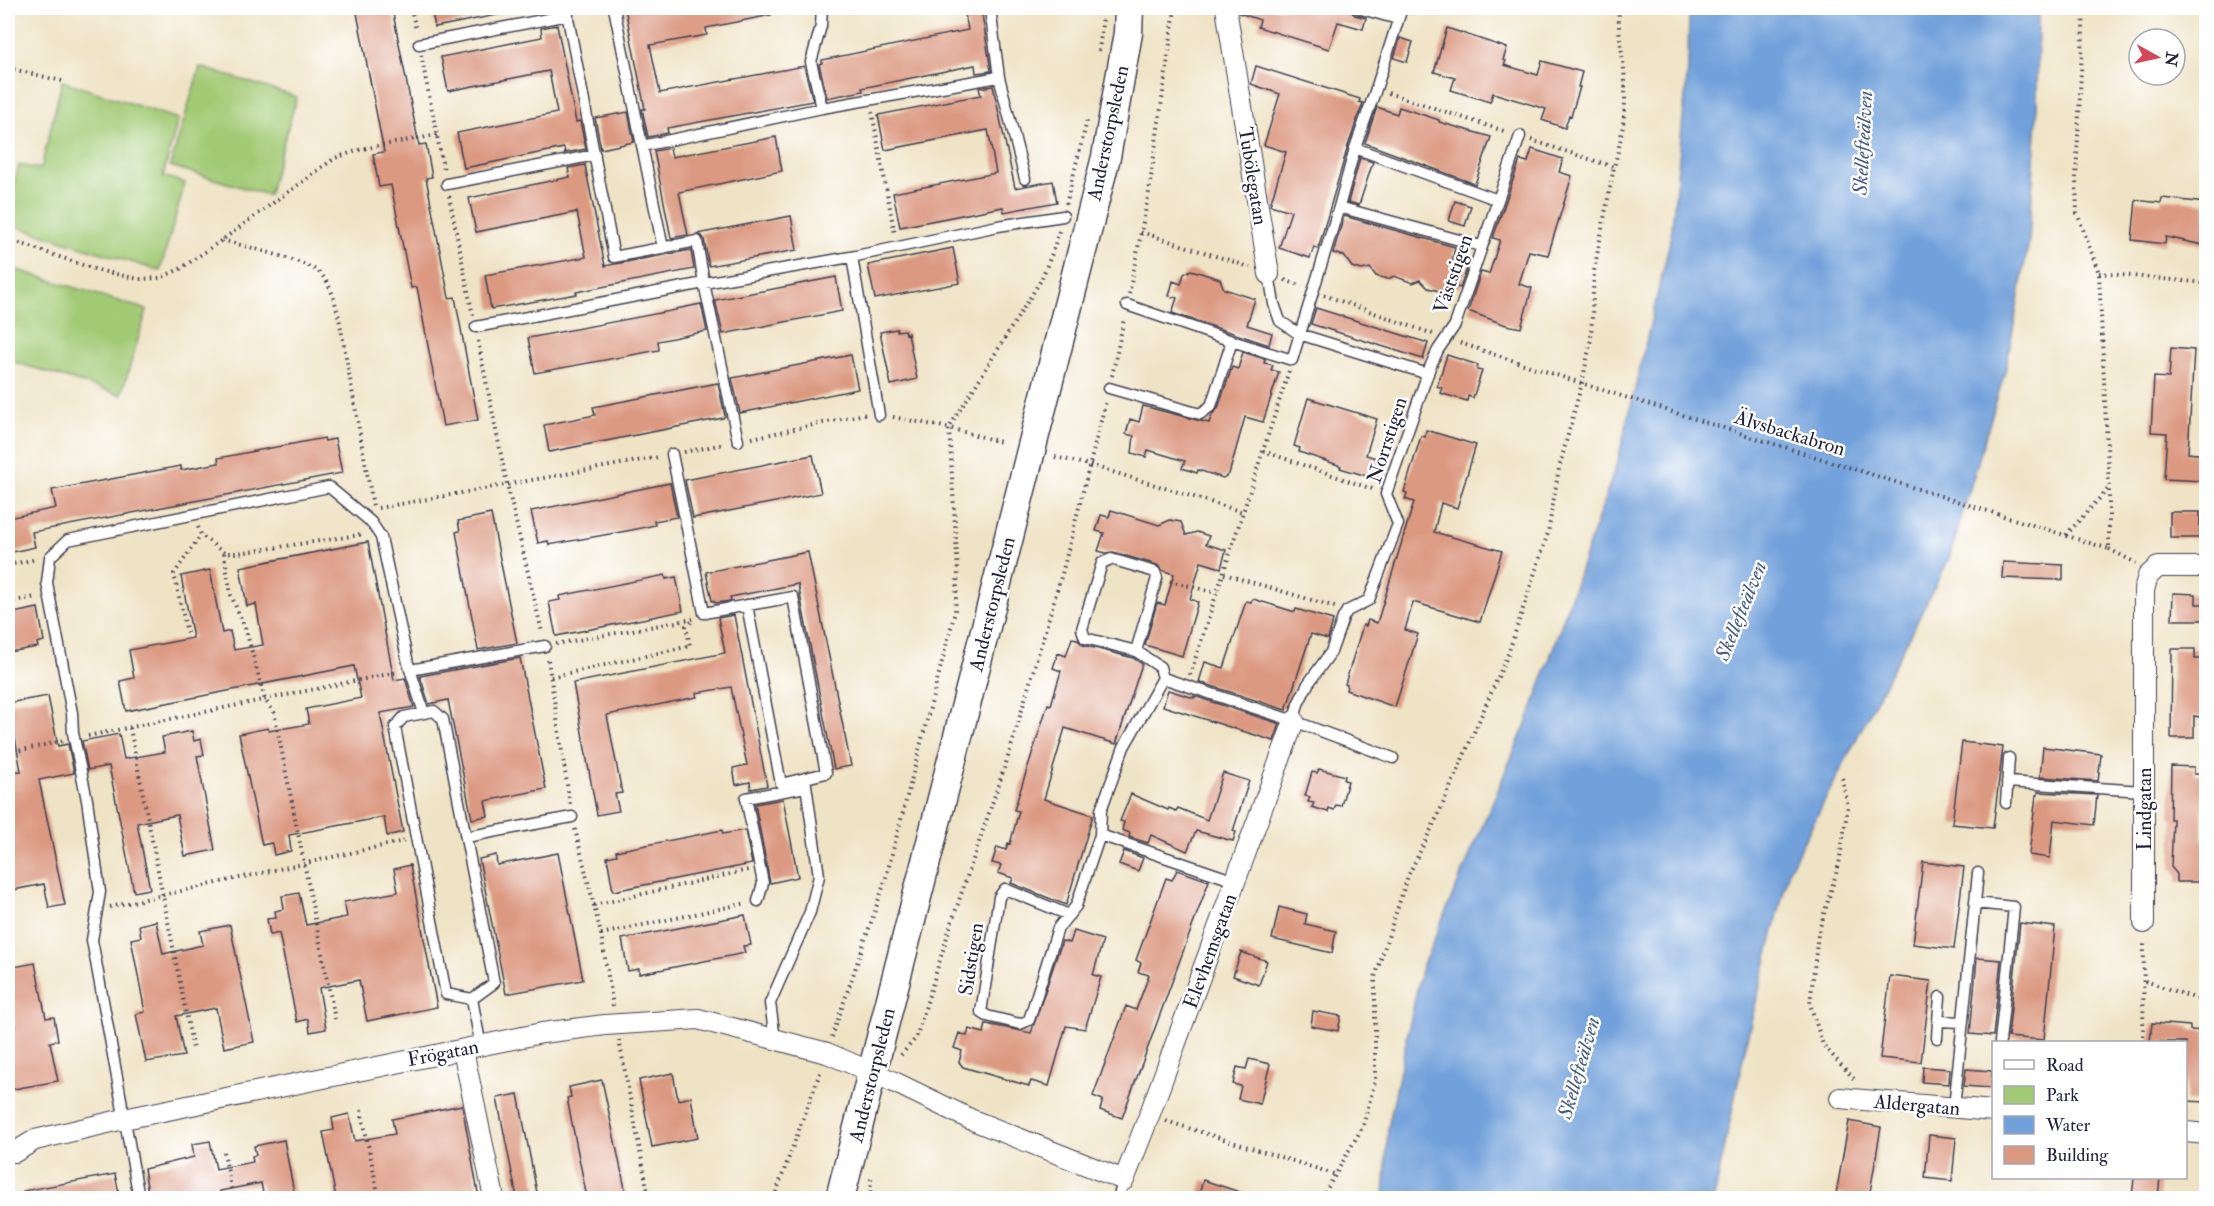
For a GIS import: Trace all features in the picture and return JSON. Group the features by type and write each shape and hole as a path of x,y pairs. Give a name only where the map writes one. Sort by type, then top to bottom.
{"main road":[{"name":"Anderstorpsleden","path":"840,1198 883,1076 1106,157 1128,33 1129,8"}],"street":[{"name":"Tubölegatan","path":"1226,8 1269,274"},
{"path":"2148,576 2158,567 2206,567"},
{"name":"Lindgatan","path":"2144,922 2144,590 2148,576"},
{"name":"Elevhemsgatan","path":"883,1076 1121,1189 1294,721"},
{"name":"Frögatan","path":"11,1154 36,1140 124,1119 542,1033 616,1024 698,1019 827,1053 883,1076"},
{"path":"472,1048 494,1198"},
{"name":"Aldergatan","path":"1840,1098 1954,1108 1992,1108"},
{"path":"2187,1132 2206,1134"}],"lane":[{"path":"614,8 663,248"},
{"path":"822,8 821,26 811,62 822,108"},
{"path":"990,8 999,77 1025,179"},
{"path":"1358,8 1398,19"},
{"path":"1127,305 1292,360 1355,148 1402,8"},
{"path":"419,44 567,11 614,256 697,241 738,441"},
{"path":"642,146 822,108 999,77"},
{"name":"Väststigen","path":"1423,389 1438,350 1455,325 1520,136"},
{"path":"1355,148 1498,200"},
{"path":"447,184 595,155"},
{"path":"1339,207 1481,246"},
{"path":"476,327 852,257 998,226 1063,216"},
{"path":"852,257 879,415"},
{"name":"Tubölegatan","path":"1269,274 1274,304 1281,321 1299,334"},
{"path":"1299,334 1428,374"},
{"path":"1109,388 1200,414 1211,406 1232,341"},
{"name":"Norrstigen","path":"1347,611 1369,600 1398,524 1386,494 1423,389"},
{"path":"672,454 704,613 794,597 826,773 805,783 746,798 763,884 758,901"},
{"path":"139,1198 92,940 100,892 87,800 47,583 50,557 68,540 329,487 371,522 381,537 410,670 424,713"},
{"path":"1136,651 1157,578 1155,572 1111,559 1102,563 1082,629 1085,638 1136,651 1160,667 1163,678 1186,687 1294,721 1393,758"},
{"path":"747,605 781,784 805,783"},
{"path":"1294,721 1298,704 1308,684 1331,652 1347,611"},
{"path":"410,670 545,646"},
{"name":"Sidstigen","path":"1069,915 1005,889 999,897 981,1012 987,1016 1020,1024 1029,1020 1058,928 1069,915 1076,906 1100,835 1101,810 1124,747 1163,678"},
{"path":"434,711 443,719 466,837 494,983 472,999 446,994 395,727 404,717 434,711"},
{"path":"2006,803 2009,758"},
{"path":"2007,782 2143,791"},
{"path":"775,1039 770,1003 810,912 819,876 805,783"},
{"path":"466,837 572,817"},
{"path":"1100,835 1235,881"},
{"path":"1954,1108 1978,873"},
{"path":"1975,903 2014,906 2000,1041"},
{"path":"1937,1038 1940,998"},
{"path":"472,999 472,1048"},
{"path":"1938,1021 1963,1022"}],"path":[{"path":"8,47 11,8"},
{"path":"411,8 507,484 545,646 572,817 601,934 649,1198"},
{"path":"1097,62 1104,8"},
{"path":"883,1076 916,1038 951,924 1008,758 1064,570 1127,305 1141,232 1175,8"},
{"path":"1322,1198 1363,1126 1375,1082 1375,977 1408,876 1439,813 1508,654 1548,533 1559,468 1582,383 1590,339 1594,271 1622,133 1625,87 1619,32 1619,8"},
{"path":"2084,8 2076,178 2077,213 2098,273 2109,488 2109,549"},
{"path":"8,68 62,81"},
{"path":"1376,89 1614,167"},
{"path":"869,100 897,247"},
{"path":"774,1198 827,1053 885,881 955,612 958,572 948,428 1041,280 1053,251 1063,216 1088,114"},
{"path":"8,239 98,270 139,279 159,278 222,240 335,158 362,149 437,135"},
{"name":"Älvsbackabron","path":"1141,232 1593,387 2109,549 2142,567 2148,576"},
{"path":"222,240 303,264 320,272 331,289 339,318 373,509 672,454 870,413 948,428 1001,442"},
{"path":"2098,273 2206,283"},
{"path":"1186,687 1292,360"},
{"path":"1263,451 1386,494"},
{"path":"1055,457 1090,465 1243,512"},
{"path":"2066,535 2109,488"},
{"path":"194,514 201,535 224,553 359,536 371,522"},
{"path":"187,633 174,574 201,535"},
{"path":"224,553 231,595 246,630 265,700 274,712 335,1019"},
{"path":"8,565 50,557"},
{"path":"1224,574 1347,611"},
{"path":"1157,578 1217,593"},
{"path":"8,602 49,594"},
{"path":"545,646 697,618 686,626 690,646 551,677"},
{"path":"8,753 410,670"},
{"path":"130,728 192,1049"},
{"path":"1842,778 1848,806 1839,864 1818,934 1810,1004 1823,1045 1858,1083 1863,1100"},
{"path":"97,910 417,838"},
{"path":"594,905 760,867"},
{"path":"601,934 758,901"},
{"path":"2143,1041 2144,922"},
{"path":"2145,981 2206,1002"},
{"path":"361,1110 379,1198"},
{"path":"1149,1116 1334,1174"},
{"path":"224,1152 233,1198"},
{"path":"870,1198 872,1172"}],"green space":[{"path":"200,67 297,97 268,195 170,166"},
{"path":"62,81 178,119 163,176 185,183 160,271 8,224 8,208 19,165 41,169"},
{"path":"8,267 147,310 121,395 8,360"}],"water":[{"name":"Skellefteälven","path":"1689,8 2038,8 2037,117 2029,240 2006,368 1949,559 1789,870 1748,1034 1714,1198 1384,1198 1388,1128 1421,970 1533,707 1618,460 1671,237 1688,68"}],"building":[{"path":"392,8 419,145 426,144 432,177 426,178 449,298 455,297 478,420 443,426 417,287 411,288 391,185 379,187 373,154 384,152 357,13"},
{"path":"431,8 496,8 497,15 435,27"},
{"path":"625,8 770,8 771,15 706,28 707,35 650,45 660,93 804,66 813,101 667,128 668,133 648,137 642,109 645,109"},
{"path":"964,8 981,8 991,71 976,73 975,65 862,88 863,91 827,98 819,64 822,60 968,30"},
{"path":"1238,8 1347,8 1355,15 1366,18 1363,29 1338,22 1329,49 1258,27 1260,20 1239,13"},
{"path":"557,25 576,122 580,121 586,149 565,153 564,148 464,168 457,133 557,113 549,71 448,91 441,57 542,37 541,28"},
{"path":"1447,28 1507,48 1503,60 1506,61 1504,65 1538,75 1542,61 1582,72 1578,87 1580,87 1565,128 1542,120 1546,109 1493,93 1490,102 1451,90 1455,78 1434,72"},
{"path":"1400,38 1413,42 1407,62 1394,58"},
{"path":"1256,66 1360,99 1359,102 1363,103 1318,249 1314,247 1310,258 1279,248 1291,211 1270,205 1286,152 1264,145 1280,94 1251,84"},
{"path":"993,86 1015,188 1053,181 1057,202 1004,212 1003,207 900,227 893,193 996,173 988,130 885,150 878,115 981,95 979,88"},
{"path":"1377,107 1397,114 1399,107 1439,120 1439,122 1491,137 1475,184 1365,143"},
{"path":"628,112 634,142 601,149 595,118"},
{"path":"776,137 782,171 679,192 688,235 671,238 654,151 670,148 672,157"},
{"path":"1532,149 1563,159 1559,172 1572,176 1548,255 1529,251 1519,284 1532,288 1521,328 1468,311 1481,272 1489,274 1500,240 1493,238 1520,160 1528,162"},
{"path":"1360,158 1373,162 1359,205 1348,202"},
{"path":"585,165 605,266 691,250 694,269 576,292 577,294 491,309 485,275 586,257 577,212 476,232 469,198 570,177 568,168"},
{"path":"2162,198 2206,203 2206,239 2203,245 2166,237 2165,244 2132,240 2136,200 2161,203"},
{"path":"1455,201 1471,206 1465,226 1449,221"},
{"path":"791,216 797,250 709,266 704,239 697,234"},
{"path":"1344,216 1455,247 1452,263 1467,268 1460,288 1453,286 1439,291 1428,288 1420,280 1413,283 1394,276 1388,279 1376,276 1370,268 1362,270 1352,267 1344,256 1333,253"},
{"path":"953,248 960,283 875,299 868,265"},
{"path":"1191,270 1220,279 1224,289 1255,299 1247,325 1272,333 1269,345 1172,313 1177,298 1169,296 1173,281 1181,284 1184,274"},
{"path":"836,277 842,311 723,334 715,300"},
{"path":"701,304 707,331 658,341 659,350 535,373 528,338"},
{"path":"1316,308 1428,343 1423,359 1311,324"},
{"path":"897,329 897,331 905,330 906,334 908,333 917,379 891,385 880,332"},
{"path":"2171,348 2194,350 2188,453 2206,455 2206,480 2204,481 2164,479 2167,433 2151,432 2154,377 2169,378"},
{"path":"1243,352 1265,359 1264,363 1273,365 1271,370 1279,372 1263,422 1245,417 1229,474 1223,478 1198,470 1197,473 1182,468 1185,461 1148,450 1146,457 1132,453 1134,436 1126,434 1130,419 1139,422 1143,406 1209,423 1218,408 1232,367 1238,369"},
{"path":"851,355 858,389 740,413 732,378"},
{"path":"1447,355 1478,365 1477,370 1482,371 1473,398 1468,396 1467,401 1440,393 1442,388 1437,386"},
{"path":"718,383 725,416 723,418 549,452 544,425 595,415 593,407"},
{"path":"1308,398 1377,419 1366,455 1383,460 1377,479 1299,452 1300,448 1294,446"},
{"path":"1426,430 1476,445 1457,508 1441,503 1434,532 1502,551 1480,622 1413,602 1405,630 1418,634 1395,707 1346,690 1347,685 1345,684 1363,625 1366,626 1368,620 1377,623 1414,502 1405,499 1407,493 1404,492 1421,436 1425,437"},
{"path":"324,438 325,441 335,439 342,473 32,532 35,547 8,553 8,518 56,508 52,490 181,466 181,470 219,463 218,458"},
{"path":"813,455 821,493 693,518 685,480"},
{"path":"670,483 677,517 654,521 655,525 632,530 549,545 548,541 538,543 531,511"},
{"path":"1111,510 1159,525 1170,520 1181,522 1186,535 1197,532 1209,536 1206,544 1226,550 1221,568 1201,562 1190,599 1198,602 1182,656 1145,645 1157,603 1165,605 1174,574 1164,571 1157,565 1113,552 1098,551 1104,533 1096,531 1101,515 1109,517"},
{"path":"2170,512 2200,512 2200,538 2170,538"},
{"path":"491,514 517,643 478,650 456,532 460,531 458,521"},
{"path":"368,542 394,680 405,678 414,707 380,713 403,832 387,836 384,817 289,835 291,851 274,855 272,843 262,845 239,734 268,728 269,731 309,724 306,709 361,698 354,666 126,711 120,681 134,678 129,650 193,638 181,576 210,570 222,633 230,631 234,650 263,645 256,604 247,606 240,567"},
{"path":"808,552 851,766 834,769 798,584 730,597 731,601 715,603 712,601 706,572"},
{"path":"2003,562 2063,565 2063,580 2002,578"},
{"path":"665,575 666,579 676,577 683,611 556,636 549,602 560,600 559,596"},
{"path":"2173,593 2196,594 2196,604 2206,604 2206,620 2172,620"},
{"path":"1253,599 1295,612 1296,609 1333,620 1328,639 1311,634 1286,710 1199,682 1205,662 1224,668 1246,601 1251,602"},
{"path":"38,608 44,641 37,643 38,647 10,652 8,614"},
{"path":"734,615 767,786 751,789 750,782 736,785 733,768 747,765 731,687 696,693 697,697 607,715 622,793 615,794 619,811 597,815 573,683 725,653 718,618"},
{"path":"1072,638 1077,639 1083,645 1133,658 1142,664 1116,744 1065,728 1044,799 1093,815 1066,905 1011,883 1013,878 998,873 1001,865 992,863 997,847 1006,850 1008,843 1010,844 1019,811 1014,810 1061,671 1053,668 1058,653 1066,656"},
{"path":"2172,649 2195,649 2195,659 2206,659 2206,718 2194,716 2194,738 2171,738"},
{"path":"520,658 546,789 485,801 488,816 472,819 448,700 429,704 420,676"},
{"path":"1168,690 1194,698 1194,696 1280,724 1274,741 1163,706"},
{"path":"48,696 58,746 68,744 74,773 39,780 65,905 49,908 44,884 8,891 8,772 21,771 14,732 8,734 8,703"},
{"path":"192,731 194,741 201,739 204,755 197,756 215,850 185,856 177,815 137,823 150,889 134,892 109,766 88,770 82,741 119,734 124,759 165,752 162,737"},
{"path":"1962,742 2003,747 1993,828 1952,824"},
{"path":"2043,747 2101,754 2098,781 2040,777"},
{"path":"2171,766 2194,767 2194,774 2206,774 2202,839 2206,839 2206,882 2177,882 2177,874 2171,867 2173,819 2170,819"},
{"path":"1319,769 1345,776 1344,780 1348,781 1341,806 1336,805 1334,810 1329,808 1328,812 1312,807 1314,803 1308,802 1310,797 1305,796 1312,772 1317,773"},
{"path":"1223,773 1249,781 1233,831 1236,832 1233,841 1196,831 1187,851 1151,835 1148,843 1129,837 1130,833 1122,830 1124,822 1120,821 1131,794 1168,810 1169,808 1176,811 1178,808 1207,820"},
{"path":"2038,792 2097,795 2094,825 2054,820 2050,858 2029,855"},
{"path":"783,799 798,877 770,883 755,804"},
{"path":"722,830 723,834 745,830 752,864 613,891 607,857 617,855 616,851"},
{"path":"1124,851 1143,858 1138,871 1119,864"},
{"path":"558,853 583,980 506,994 479,859 496,855 497,865"},
{"path":"1923,862 1964,867 1954,949 1913,944"},
{"path":"410,865 437,1007 367,1021 359,980 319,988 326,1029 310,1032 308,1019 297,1022 279,933 270,935 267,919 276,918 275,911 284,909 282,896 299,893 306,925 347,917 344,902 398,892 394,869"},
{"path":"1177,870 1209,881 1122,1118 1100,1110 1103,1100 1093,1096 1126,1006 1136,1010 1149,975 1138,972 1141,963 1136,960 1166,878 1172,880"},
{"path":"1279,907 1307,914 1305,924 1336,931 1332,953 1272,939"},
{"path":"745,915 751,945 743,946 745,953 639,974 639,969 628,971 622,939"},
{"path":"156,921 163,954 203,945 200,931 230,925 254,1042 224,1048 216,1008 176,1016 184,1056 146,1062 136,1014 145,1012 131,939 141,937 139,925"},
{"path":"2020,923 2055,927 2044,1040 2008,1037"},
{"path":"1074,931 1103,940 1093,975 1101,977 1085,1029 1066,1026 1049,1086 1031,1081 1029,1086 963,1067 959,1062 962,1051 954,1048 959,1033 967,1036 969,1029 984,1033 986,1024 1031,1033 1062,941 1070,943"},
{"path":"1241,952 1267,961 1259,985 1233,976"},
{"path":"1977,958 2001,960 1993,1036 1970,1034"},
{"path":"35,963 46,1018 54,1017 58,1040 50,1042 58,1081 8,1090 8,1027 15,1027 8,985 8,968"},
{"path":"1890,976 1931,981 1921,1062 1880,1058"},
{"path":"1313,1011 1341,1016 1338,1031 1311,1026"},
{"path":"2152,1023 2190,1026 2190,1030 2206,1031 2206,1102 2187,1101 2187,1041 2150,1041"},
{"path":"1249,1059 1270,1064 1260,1104 1238,1099 1241,1086 1233,1084 1237,1067 1246,1069"},
{"path":"1923,1067 1950,1069 1949,1084 1922,1082"},
{"path":"1966,1069 1992,1071 1991,1088 1964,1086"},
{"path":"673,1073 678,1100 691,1097 698,1138 652,1147 639,1080"},
{"path":"602,1080 627,1198 587,1198 567,1098 571,1097 569,1087"},
{"path":"518,1094 538,1198 517,1198 497,1098"},
{"path":"462,1105 479,1198 336,1198 323,1132 334,1130 332,1118 349,1114 355,1141 395,1134 392,1119"},
{"path":"1849,1121 1881,1127 1869,1198 1836,1194"},
{"path":"1929,1135 1956,1138 1952,1181 1925,1178"},
{"path":"284,1140 295,1198 264,1198 261,1183 220,1191 222,1198 149,1198 144,1169 194,1157 192,1144 210,1141 216,1169 253,1162 252,1156 256,1155 254,1146"},
{"path":"115,1174 120,1198 23,1198 23,1191"},
{"path":"2134,1179 2160,1179 2158,1198 2132,1197"},
{"path":"1203,1180 1249,1195 1249,1198 1198,1198"}]}
